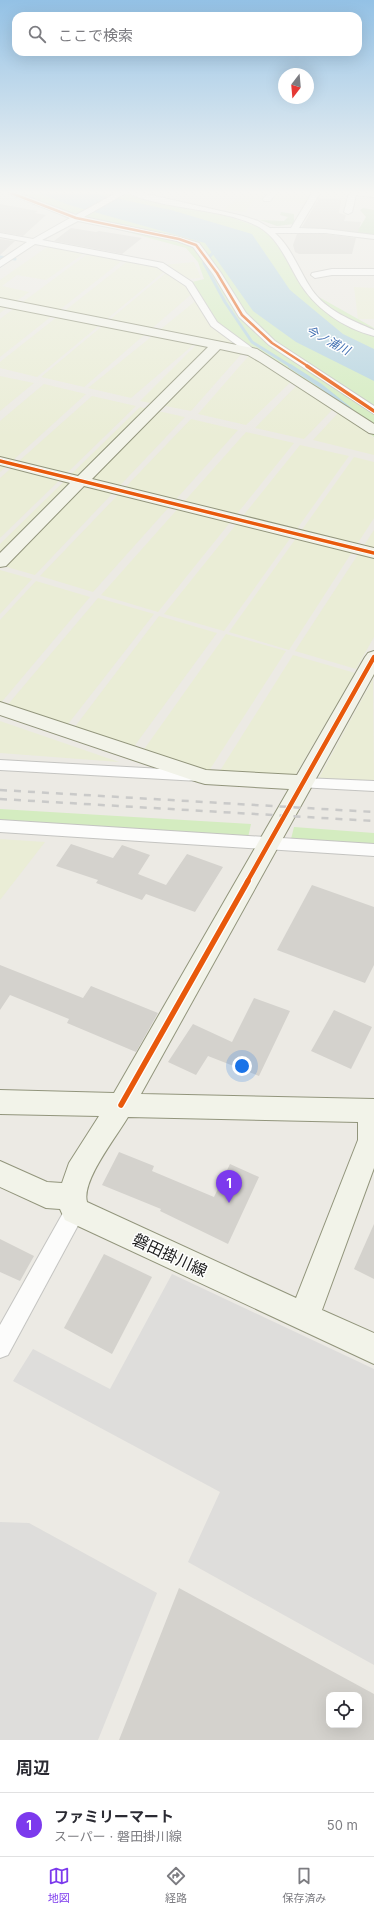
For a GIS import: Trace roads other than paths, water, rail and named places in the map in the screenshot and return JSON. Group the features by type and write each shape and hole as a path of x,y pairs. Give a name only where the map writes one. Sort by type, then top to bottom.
{"street":[{"path":"174,274 189,284 214,324 252,352 374,430"},
{"path":"218,274 242,315 272,343 374,411"},
{"path":"299,274 314,298 327,310 374,333"},
{"path":"315,275 320,274"},
{"path":"0,302 252,352"},
{"path":"0,562 216,346"},
{"path":"0,461 374,553"},
{"path":"0,1347 73,1203 78,1172 122,1105 374,657"},
{"path":"0,708 205,777"},
{"path":"0,765 374,786"},
{"path":"0,826 374,850"},
{"path":"0,1102 372,1111 371,1140 304,1317"},
{"path":"0,1174 46,1195 73,1203"},
{"name":"磐田掛川線","path":"73,1203 304,1317 374,1349"}],"water":[{"name":"今ノ浦川","path":"227,274 279,274 290,290 343,334 374,349 374,381 296,342 253,311"}],"waterway":[{"path":"210,274 225,302 252,342 292,367"},
{"path":"290,366 321,386 351,410"}],"railway":[{"path":"0,790 374,812"},
{"path":"0,799 374,821"}],"place":[{"name":"ファミリーマート","path":"229,1203"}]}
